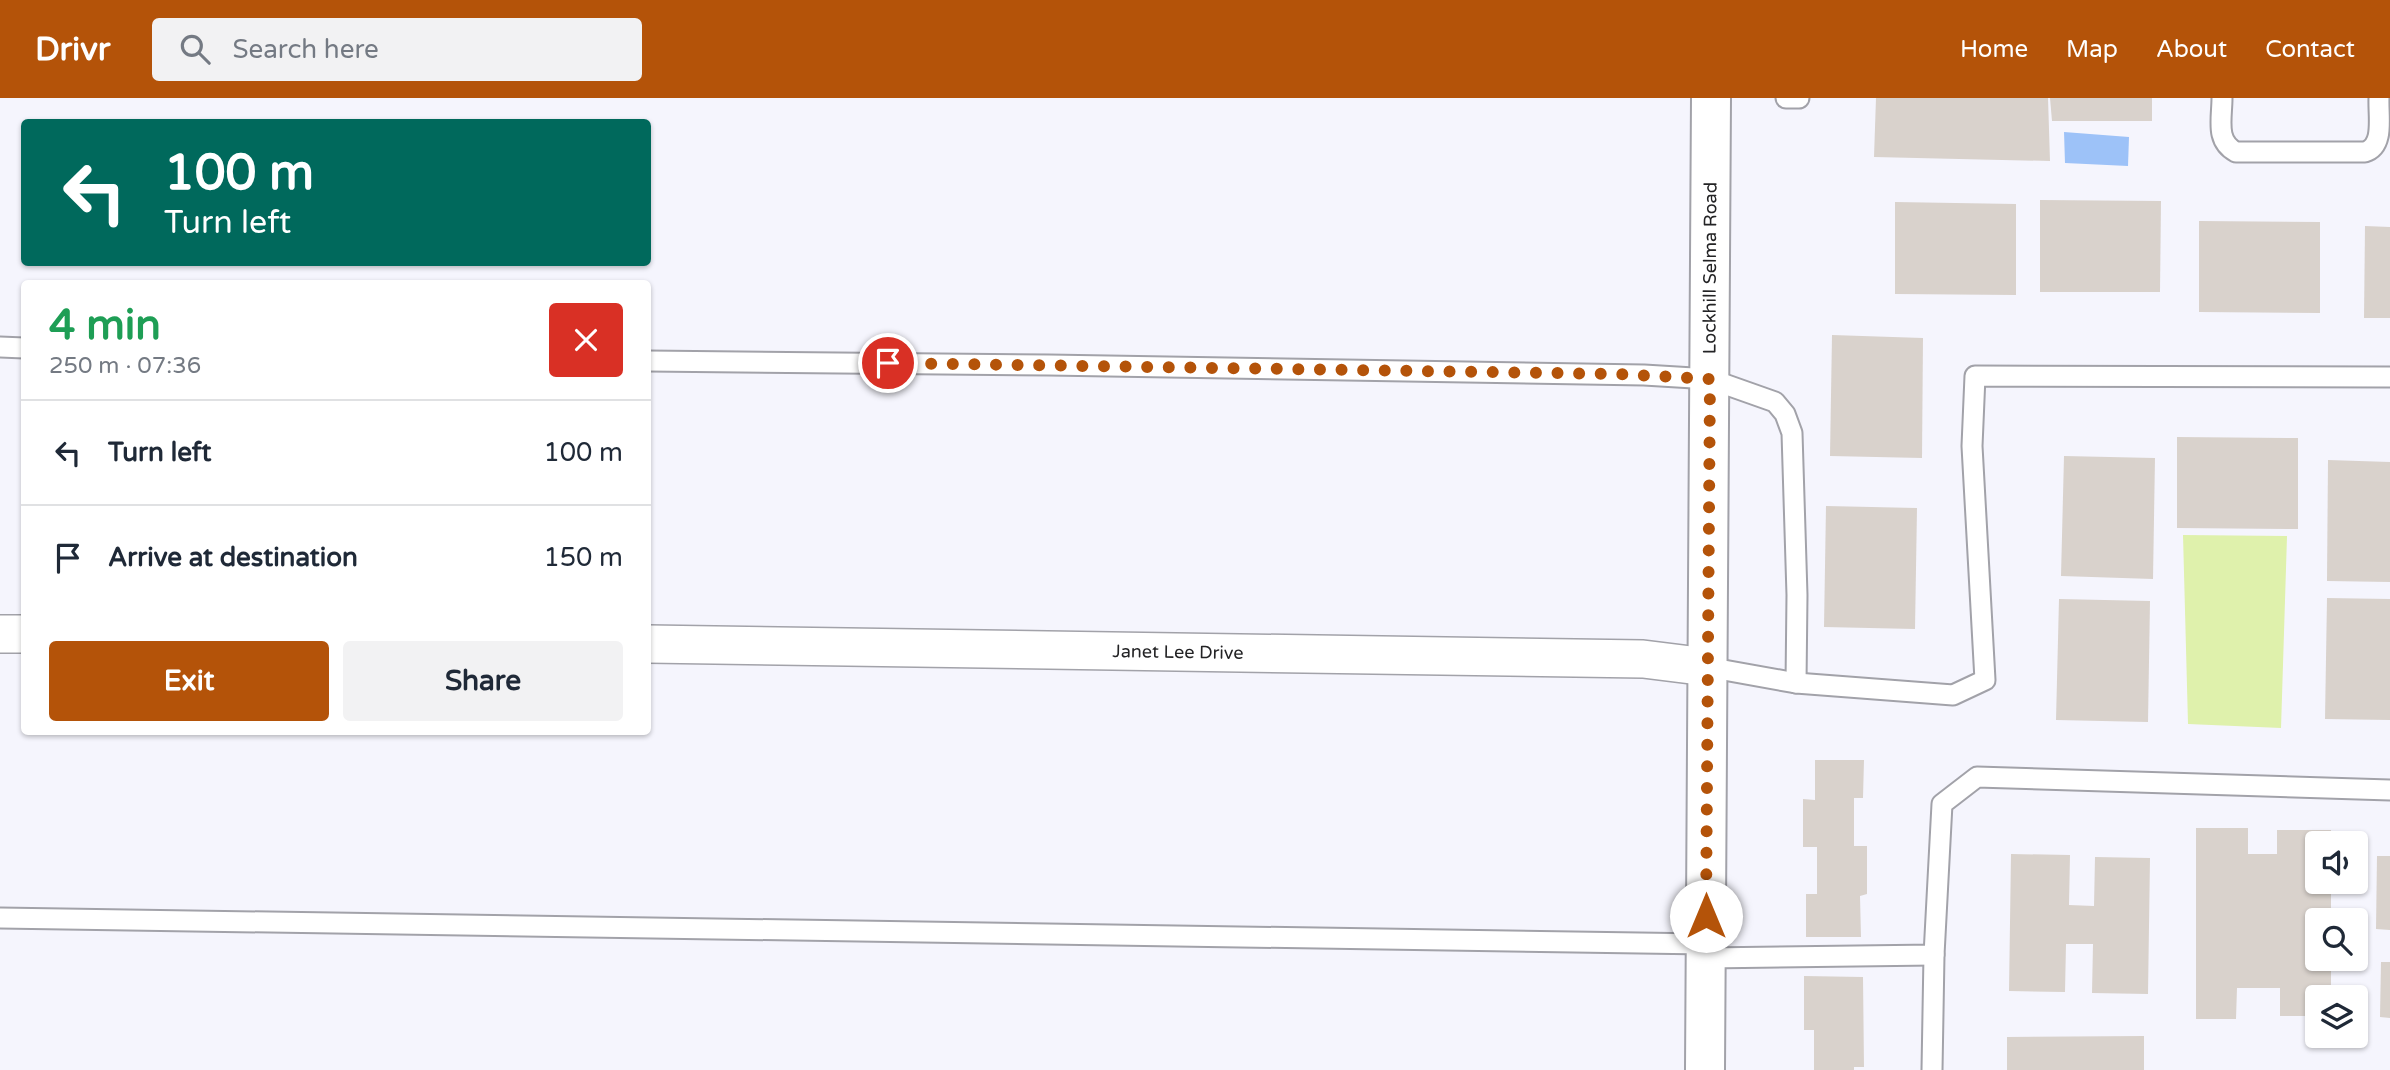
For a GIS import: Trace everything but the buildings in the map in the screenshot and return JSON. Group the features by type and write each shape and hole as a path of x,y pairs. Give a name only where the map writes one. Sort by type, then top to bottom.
{"main road":[{"name":"Lockhill Selma Road","path":"1705,1070 1711,98"}],"street":[{"path":"0,634 21,634"},
{"name":"Janet Lee Drive","path":"651,644 1643,659 1707,667"}],"lane":[{"path":"1786,98 1799,98"},
{"path":"2222,98 2222,140 2226,147 2235,152 2372,150 2378,142 2379,98"},
{"path":"0,347 21,348"},
{"path":"651,361 1644,375 1710,379 1775,402 1785,414 1792,433 1797,595 1796,683"},
{"path":"1707,667 1796,683 1953,695 1985,680 1972,446 1975,376 2390,377"},
{"path":"1932,1070 1934,955 1942,804 1978,777 2390,790"},
{"path":"0,918 1934,955"}],"green space":[{"path":"2183,535 2287,536 2281,728 2188,724"}],"water":[{"path":"2064,132 2129,137 2128,166 2065,163"}],"route":[{"path":"888,363 1617,374 1710,379 1706,916"}]}
